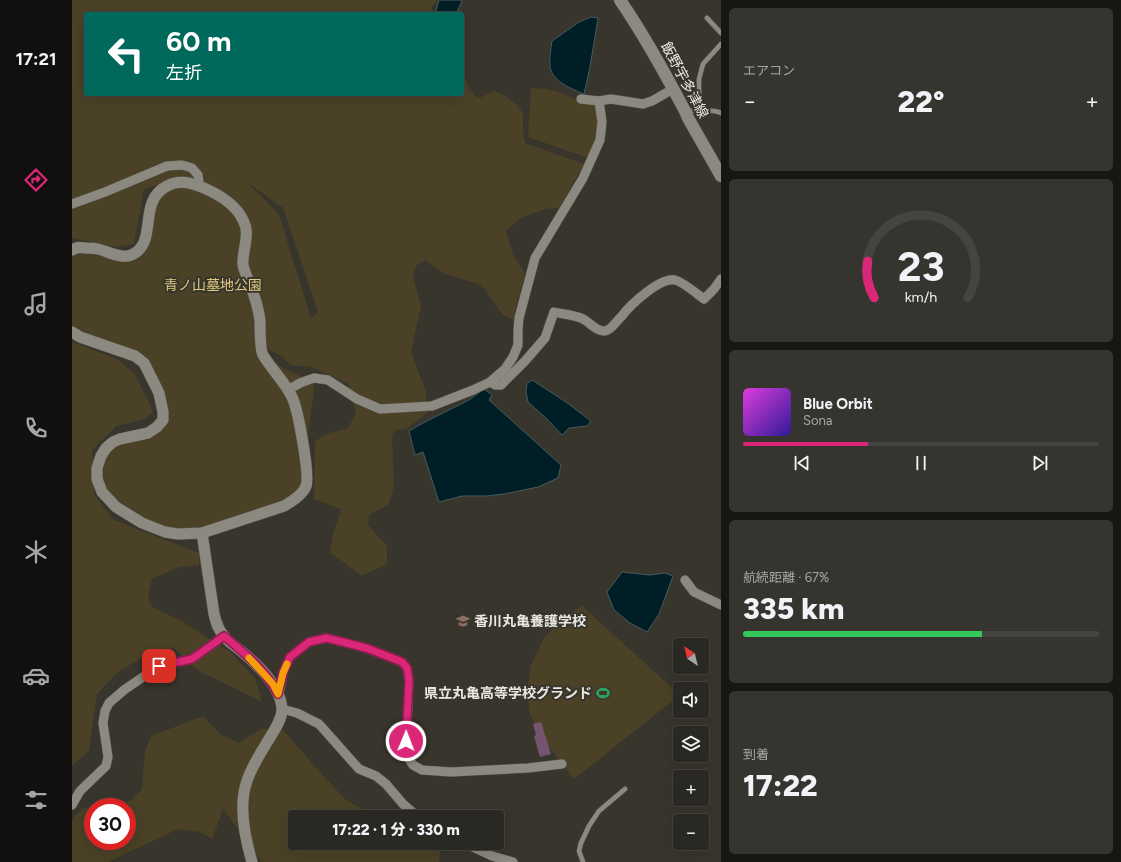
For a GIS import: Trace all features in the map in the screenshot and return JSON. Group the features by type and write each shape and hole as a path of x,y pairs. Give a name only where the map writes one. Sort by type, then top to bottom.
{"main road":[{"name":"飯野宇多津線","path":"620,0 637,24 721,176"}],"street":[{"path":"581,99 599,101 611,99 643,104 652,101 673,89"},
{"path":"288,390 300,383 314,378 328,380 356,399 380,409 432,406 490,382 505,369 513,357 518,345 519,318 535,258 583,178 600,140 602,122 599,101"},
{"path":"72,204 167,166 182,165 192,168 198,175 198,186"},
{"path":"72,250 77,247 96,248 120,256 129,257 137,253 144,244 151,202 158,192 166,186 174,183 188,183 216,194 230,204 240,214 246,228 243,265 256,300 260,319 262,354 293,398 305,454 306,486 296,499 284,506 202,533 178,534 165,532 142,523 116,507 102,492 97,479 97,468 101,456 112,442 148,433 157,427 162,420 163,412 159,393 144,363 136,356 80,337 72,332"},
{"path":"490,382 495,385 501,385 525,361 545,338 554,312 581,318 601,330 606,331 611,328 628,308 654,287 664,282 675,280 687,286 704,299 721,279"},
{"path":"202,533 206,550 214,614 217,626 224,636 246,655 273,684 278,694 282,709 278,723 255,762 246,782 243,802 245,831 252,862"},
{"path":"685,580 694,592 721,605"},
{"path":"72,805 80,791 106,766 108,757 103,723 105,711 109,703 124,690 159,666 192,659 224,636"},
{"path":"278,694 283,673 290,657 309,642 326,638 343,642 366,648 402,662 407,668 409,680 406,750 413,765 422,770 458,771 528,768 562,764"},
{"path":"282,709 297,713 319,724 359,769 376,776 386,784 410,810"},
{"path":"479,850 492,856 513,862"}],"lane":[{"path":"707,18 721,33"},
{"path":"699,111 699,79 703,64 721,44"},
{"path":"685,111 716,110 721,113"},
{"path":"583,862 579,852 581,843 589,826 599,811 625,789"}],"green space":[{"name":"青ノ山墓地公園","path":"72,0 437,0 432,7 433,12 84,12 84,96 464,96 464,78 474,95 479,98 495,91 517,105 523,113 523,132 525,143 584,164 559,208 546,209 522,217 506,231 513,255 525,273 513,320 502,314 482,285 445,274 425,260 416,266 413,277 421,306 411,352 426,392 427,413 406,429 396,430 392,435 394,486 388,505 369,515 368,525 387,546 387,564 362,576 330,552 333,535 341,509 314,499 315,441 329,433 347,429 356,414 348,383 311,367 291,365 281,356 268,349 267,354 276,363 287,370 312,381 314,390 307,441 306,492 248,523 219,534 195,540 177,539 148,532 125,518 94,481 94,494 114,520 199,553 199,565 179,567 152,579 148,597 152,607 180,620 230,652 255,678 262,702 197,670 174,648 156,650 119,671 97,694 89,751 72,766 72,342 117,359 135,374 153,411 145,419 116,426 92,450 93,465 109,439 117,434 147,429 159,418 157,397 139,363 72,337 72,245 86,242 122,253 138,247 161,184 144,189 134,244 117,247 72,238","holes":["245,181 283,208 318,312 311,318 279,215"]},
{"path":"531,88 559,92 578,100 596,104 598,138 588,158 528,137"},
{"name":"県立丸亀高等学校グランド","path":"582,606 673,689 673,701 574,779 542,738 530,715 527,692 531,665 543,640 559,621"},
{"path":"203,716 220,734 239,743 261,729 282,729 346,800 364,810 288,810 288,850 440,850 439,862 262,862 223,809 212,839 200,832 178,829 136,849 136,798 133,798 142,789 145,751 151,736"},
{"path":"84,808 84,850 133,850 108,862 72,862 72,820"}],"water":[{"path":"439,0 462,1 457,12 436,11"},
{"path":"591,17 598,18 584,94 574,90 555,77 550,67 550,54 552,41 579,22"},
{"path":"532,380 566,402 591,421 587,426 569,428 562,435 528,402 526,391 527,384"},
{"path":"484,389 492,395 489,400 561,465 558,478 538,487 504,494 462,496 439,502 423,452 415,455 409,431 469,400"},
{"path":"622,572 650,575 665,573 673,576 659,614 647,632 630,623 614,610 607,592"}],"building":[{"path":"541,722 551,754 540,757 534,736 536,735 533,724"}],"slow traffic":[{"path":"249,658 273,684 278,694 283,673 287,664"}],"place":[{"name":"香川丸亀養護学校","path":"463,621"},
{"name":"県立丸亀高等学校グランド","path":"603,693"}],"route":[{"path":"159,666 192,659 224,636 263,672 273,684 278,694 283,673 290,657 309,642 326,638 366,648 402,662 407,668 409,680 406,741"}]}
